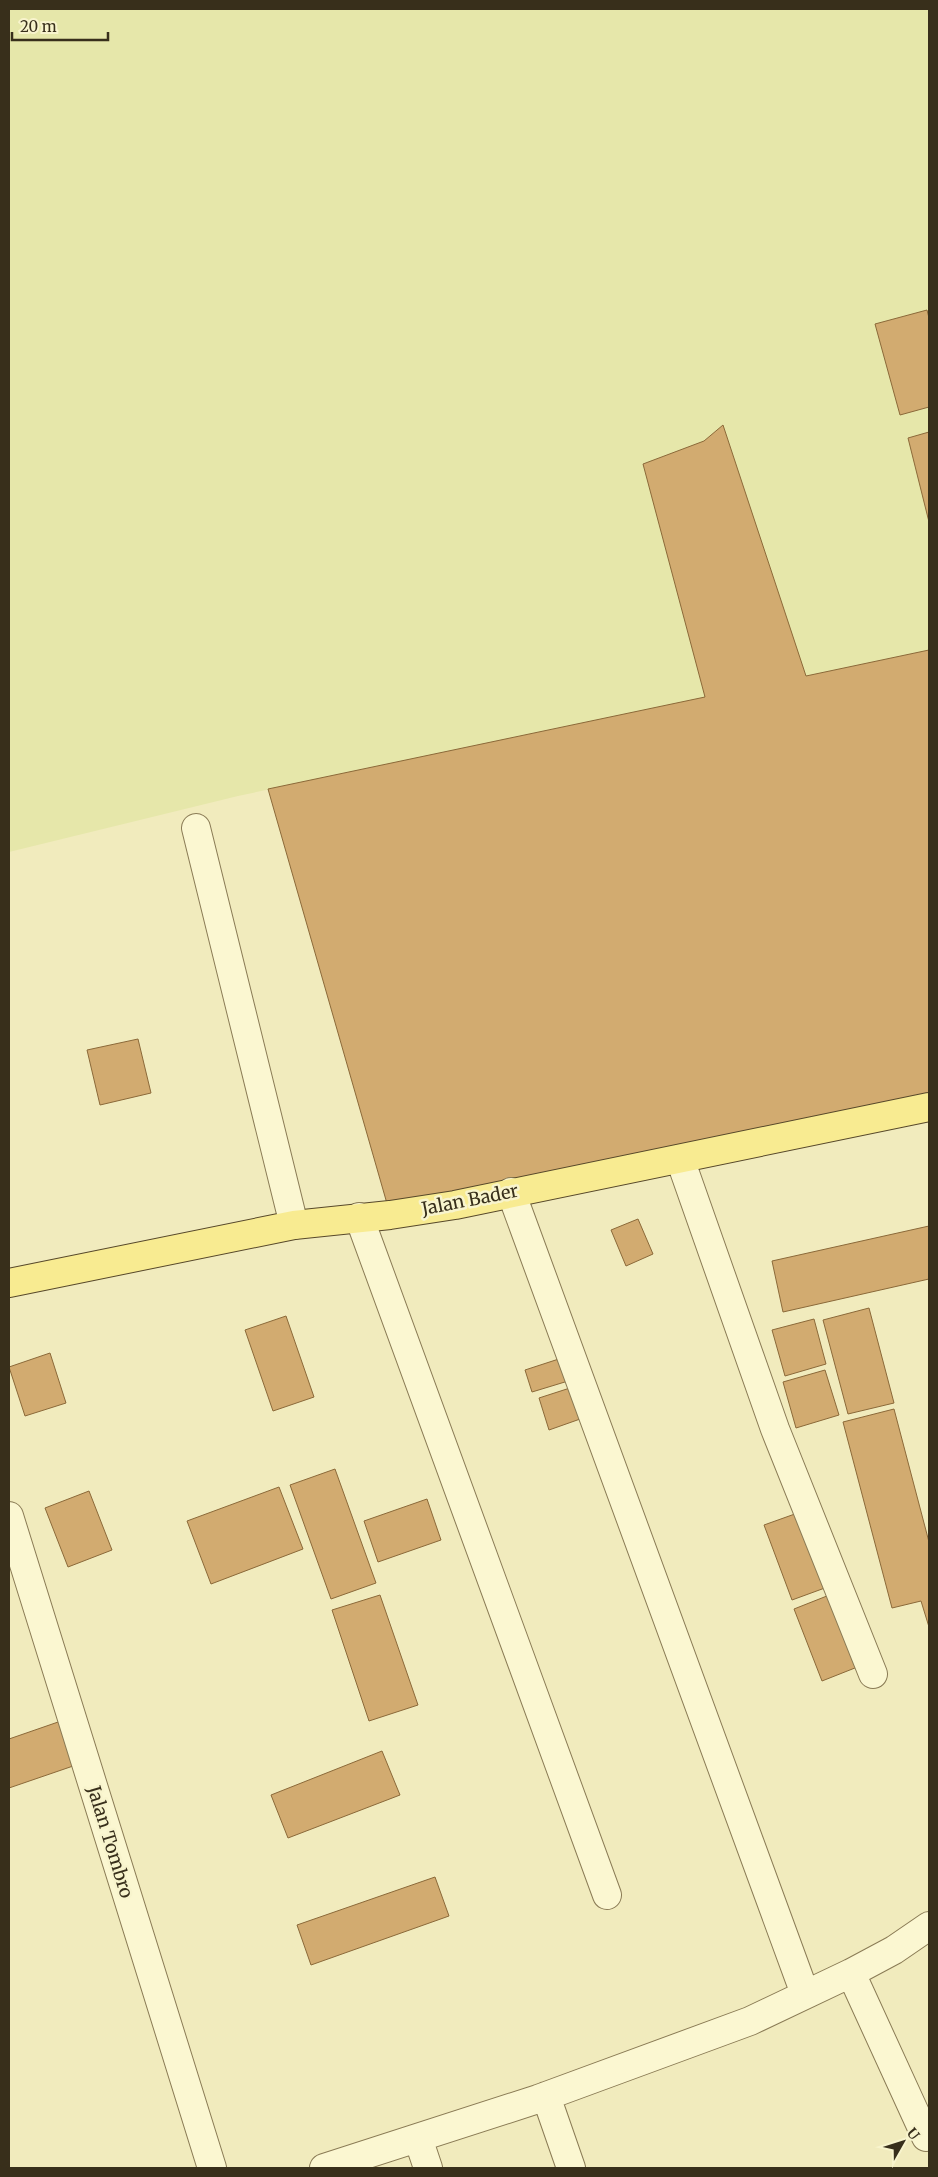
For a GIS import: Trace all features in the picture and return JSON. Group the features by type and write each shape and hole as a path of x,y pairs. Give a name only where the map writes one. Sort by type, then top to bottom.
{"main road":[{"name":"Jalan Bader","path":"9,1283 294,1225 390,1215 455,1205 929,1107"}],"street":[{"path":"196,828 294,1225"},
{"path":"680,1159 775,1429 873,1674"},
{"path":"511,1192 805,1994"},
{"path":"359,1217 607,1896"},
{"name":"Jalan Tombro","path":"9,1516 212,2168"},
{"path":"324,2168 546,2096 750,2021 851,1973 900,1946 929,1926"},
{"path":"851,1973 926,2137"},
{"path":"546,2096 571,2168"},
{"path":"418,2138 428,2168"}],"green space":[{"path":"9,9 929,9 929,650 238,796 9,852"}],"building":[{"path":"927,310 929,318 929,407 900,415 875,324"},
{"path":"723,425 806,676 929,650 929,1105 390,1214 268,789 705,697 643,464 704,441"},
{"path":"929,432 929,522 908,438"},
{"path":"138,1039 151,1093 100,1105 87,1050"},
{"path":"638,1219 653,1254 626,1266 611,1230"},
{"path":"929,1226 929,1279 783,1312 772,1261"},
{"path":"869,1308 894,1403 848,1414 823,1320"},
{"path":"286,1316 314,1397 273,1411 245,1330"},
{"path":"814,1319 826,1364 785,1376 772,1330"},
{"path":"50,1353 66,1403 25,1416 9,1367"},
{"path":"571,1355 578,1378 532,1392 525,1370"},
{"path":"825,1370 839,1415 796,1428 783,1382"},
{"path":"573,1387 583,1418 549,1430 539,1398"},
{"path":"894,1409 929,1542 929,1627 921,1601 892,1608 843,1422"},
{"path":"335,1469 376,1583 331,1599 290,1485"},
{"path":"279,1487 303,1549 211,1584 187,1521"},
{"path":"89,1491 112,1550 68,1567 45,1508"},
{"path":"427,1499 441,1540 378,1562 364,1521"},
{"path":"806,1510 833,1585 792,1600 764,1525"},
{"path":"837,1592 865,1664 822,1681 794,1609"},
{"path":"380,1595 418,1705 369,1721 332,1610"},
{"path":"61,1721 76,1765 9,1788 9,1739"},
{"path":"382,1751 400,1795 288,1838 271,1795"},
{"path":"435,1877 449,1916 311,1965 297,1925"}]}
